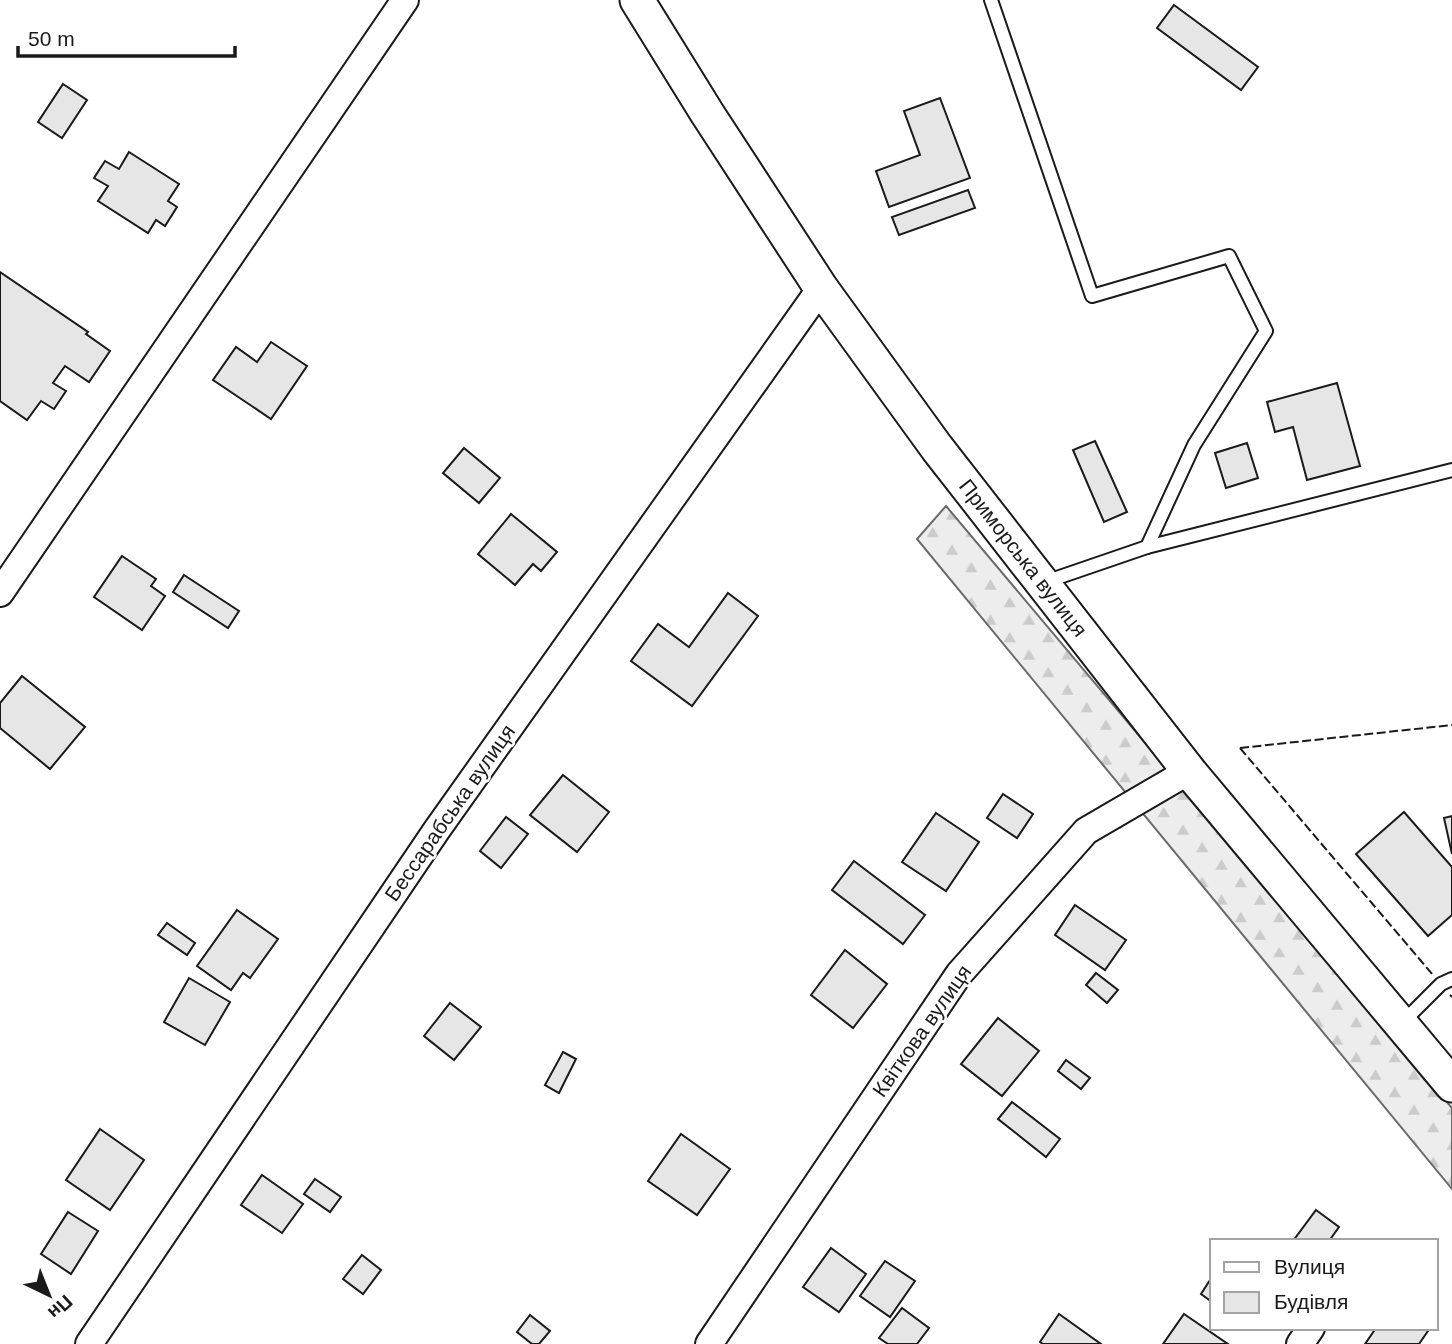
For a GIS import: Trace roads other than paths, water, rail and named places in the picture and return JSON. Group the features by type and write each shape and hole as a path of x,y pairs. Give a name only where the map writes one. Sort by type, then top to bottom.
{"street":[{"path":"0,593 405,0"},
{"name":"Приморська вулиця","path":"636,0 821,288 937,448 1189,771 1452,1085"},
{"name":"Бессарабська вулиця","path":"89,1344 436,831 821,288"},
{"name":"Квіткова вулиця","path":"709,1344 959,974 1086,831 1189,771"}],"lane":[{"path":"991,0 1092,296 1229,256 1266,331 1194,445 1147,547"},
{"path":"1042,583 1147,547 1452,470"},
{"path":"1401,1024 1441,984 1452,979"}]}
